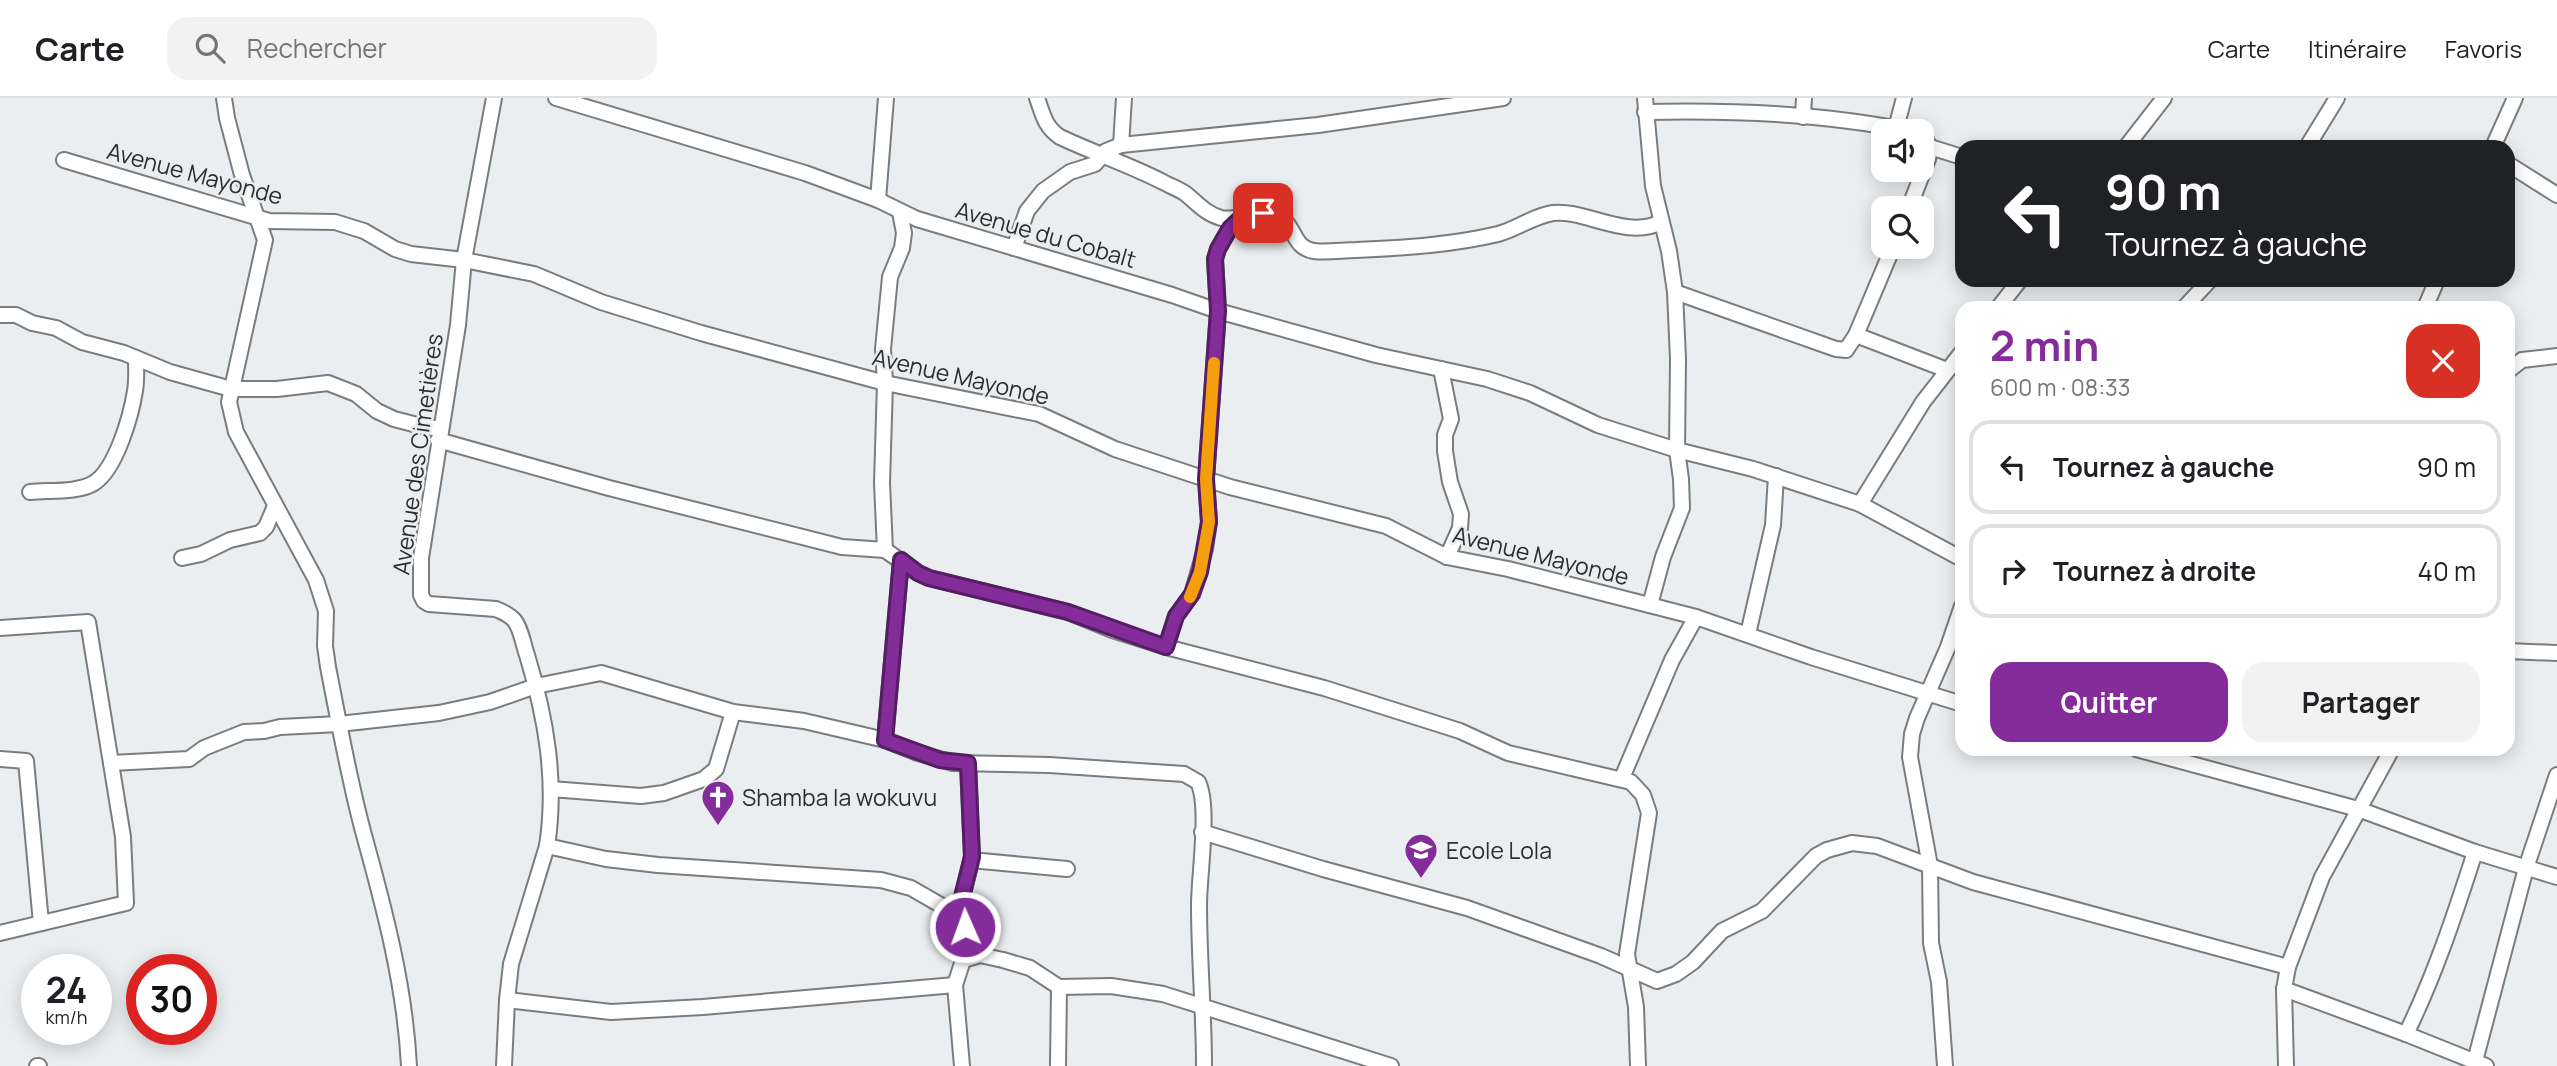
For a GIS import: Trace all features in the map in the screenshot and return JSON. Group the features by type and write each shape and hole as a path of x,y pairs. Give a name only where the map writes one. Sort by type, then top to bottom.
{"street":[{"path":"224,98 236,152 265,240 229,402 236,432 316,580 326,611 326,654 339,724 396,957 407,1027 409,1066"},
{"name":"Avenue des Cimetières","path":"494,98 464,260 458,325 421,558 422,598 429,604 496,609 517,622 536,686 549,747 552,809 547,846 511,964 504,1066"},
{"name":"Avenue du Cobalt","path":"556,98 744,153 878,200 917,219 1218,311 1376,355 1530,393 1598,425 1676,450 1776,476 1860,504 1955,555"},
{"path":"878,200 886,98"},
{"path":"1037,98 1050,130 1101,157 1184,193 1215,216 1223,219 1263,213 1278,216 1291,226 1302,247 1313,251 1463,240 1501,233 1551,213 1565,213 1621,226 1654,226 1661,222"},
{"path":"1121,145 1124,98"},
{"path":"1803,117 1804,98"},
{"path":"1903,119 1904,98"},
{"path":"2131,140 2164,98"},
{"path":"2316,140 2337,98"},
{"path":"2496,140 2515,98"},
{"path":"1014,248 1027,211 1044,191 1070,173 1095,164 1106,151 1121,145 1318,125 1495,99"},
{"path":"1650,605 1663,557 1682,508 1676,450 1678,359 1675,292 1669,251 1653,186 1645,105 1835,119 1871,125"},
{"path":"1934,148 1955,155"},
{"name":"Avenue Mayonde","path":"64,160 256,217 292,223 335,222 364,231 411,254 464,260 534,274 601,302 691,330 885,383 1039,414 1115,449 1230,487 1386,526 1447,557 1696,617 1811,657 1955,702"},
{"path":"2515,168 2557,195"},
{"path":"885,550 882,483 885,383 883,349 890,277 902,248 904,233 900,212"},
{"path":"1166,647 1176,616 1192,594 1200,572 1209,522 1206,479 1218,311 1215,259 1230,228 1245,214"},
{"path":"1675,292 1836,349 1846,350 1856,335 1888,259"},
{"path":"2004,301 2014,287"},
{"path":"2190,301 2204,287"},
{"path":"0,315 16,316 55,328 82,342 136,358 170,372 231,389 277,389 328,383 356,394 377,411 394,419 609,488 842,547 885,550 929,578 1068,612 1166,647 1413,714 1515,755 1622,778 1637,787 1649,813 1627,954 1636,1007 1638,1066"},
{"path":"1856,335 1947,370"},
{"path":"2515,366 2522,360 2557,356"},
{"path":"30,492 82,487 92,484 102,476 113,460 125,428 136,389 136,358"},
{"path":"1860,504 1903,434 1955,360"},
{"path":"1441,369 1451,419 1446,435 1450,482 1461,514 1460,528 1447,557"},
{"path":"1748,634 1773,525 1776,476"},
{"path":"182,558 201,554 230,540 260,533 266,527 275,506"},
{"path":"885,740 901,560"},
{"path":"1622,778 1672,660 1696,617"},
{"path":"0,628 88,622 123,837 126,903 0,933"},
{"path":"1948,1066 1939,982 1931,943 1930,866 1910,757 1912,734 1955,626"},
{"path":"2515,651 2557,653"},
{"path":"111,763 189,759 204,748 244,732 439,713 490,702 536,686 601,673 733,712 804,721 885,740 940,760 1191,776 1200,787 1202,832 1199,905 1204,1066"},
{"path":"551,789 641,796 664,793 704,779 716,769 733,712"},
{"path":"2162,756 2358,808 2475,852 2557,877"},
{"path":"2286,1066 2284,989 2288,967 2322,877 2388,756"},
{"path":"0,758 26,761 41,923"},
{"path":"958,913 971,860 968,763"},
{"path":"2284,989 2480,1063 2526,868 2557,775"},
{"path":"1202,832 1467,908 1581,949 1657,981 1676,974 1693,962 1722,931 1762,911 1816,856 1852,843 1864,843 1973,882 2172,933 2288,967"},
{"path":"547,846 606,859 880,880 911,888 958,913 965,921 963,960 954,985 962,1066"},
{"path":"2406,1034 2424,998 2475,852"},
{"path":"971,860 1067,869"},
{"path":"963,960 980,955 1003,960 1030,968 1059,987 1111,985 1163,994 1391,1066"},
{"path":"507,1000 611,1012 703,1007 954,985"},
{"path":"1058,1066 1059,987"}],"slow traffic":[{"path":"1190,597 1200,572 1209,522 1206,479 1214,363"}],"place":[{"name":"Shamba la wokuvu","path":"718,827"},
{"name":"Ecole Lola","path":"1421,880"}],"route":[{"path":"965,927 965,921 958,913 972,857 968,763 940,760 885,740 901,560 929,578 1068,612 1112,630 1166,647 1176,616 1192,594 1200,572 1209,522 1206,479 1218,311 1215,259 1230,228 1245,214 1263,213"}]}
